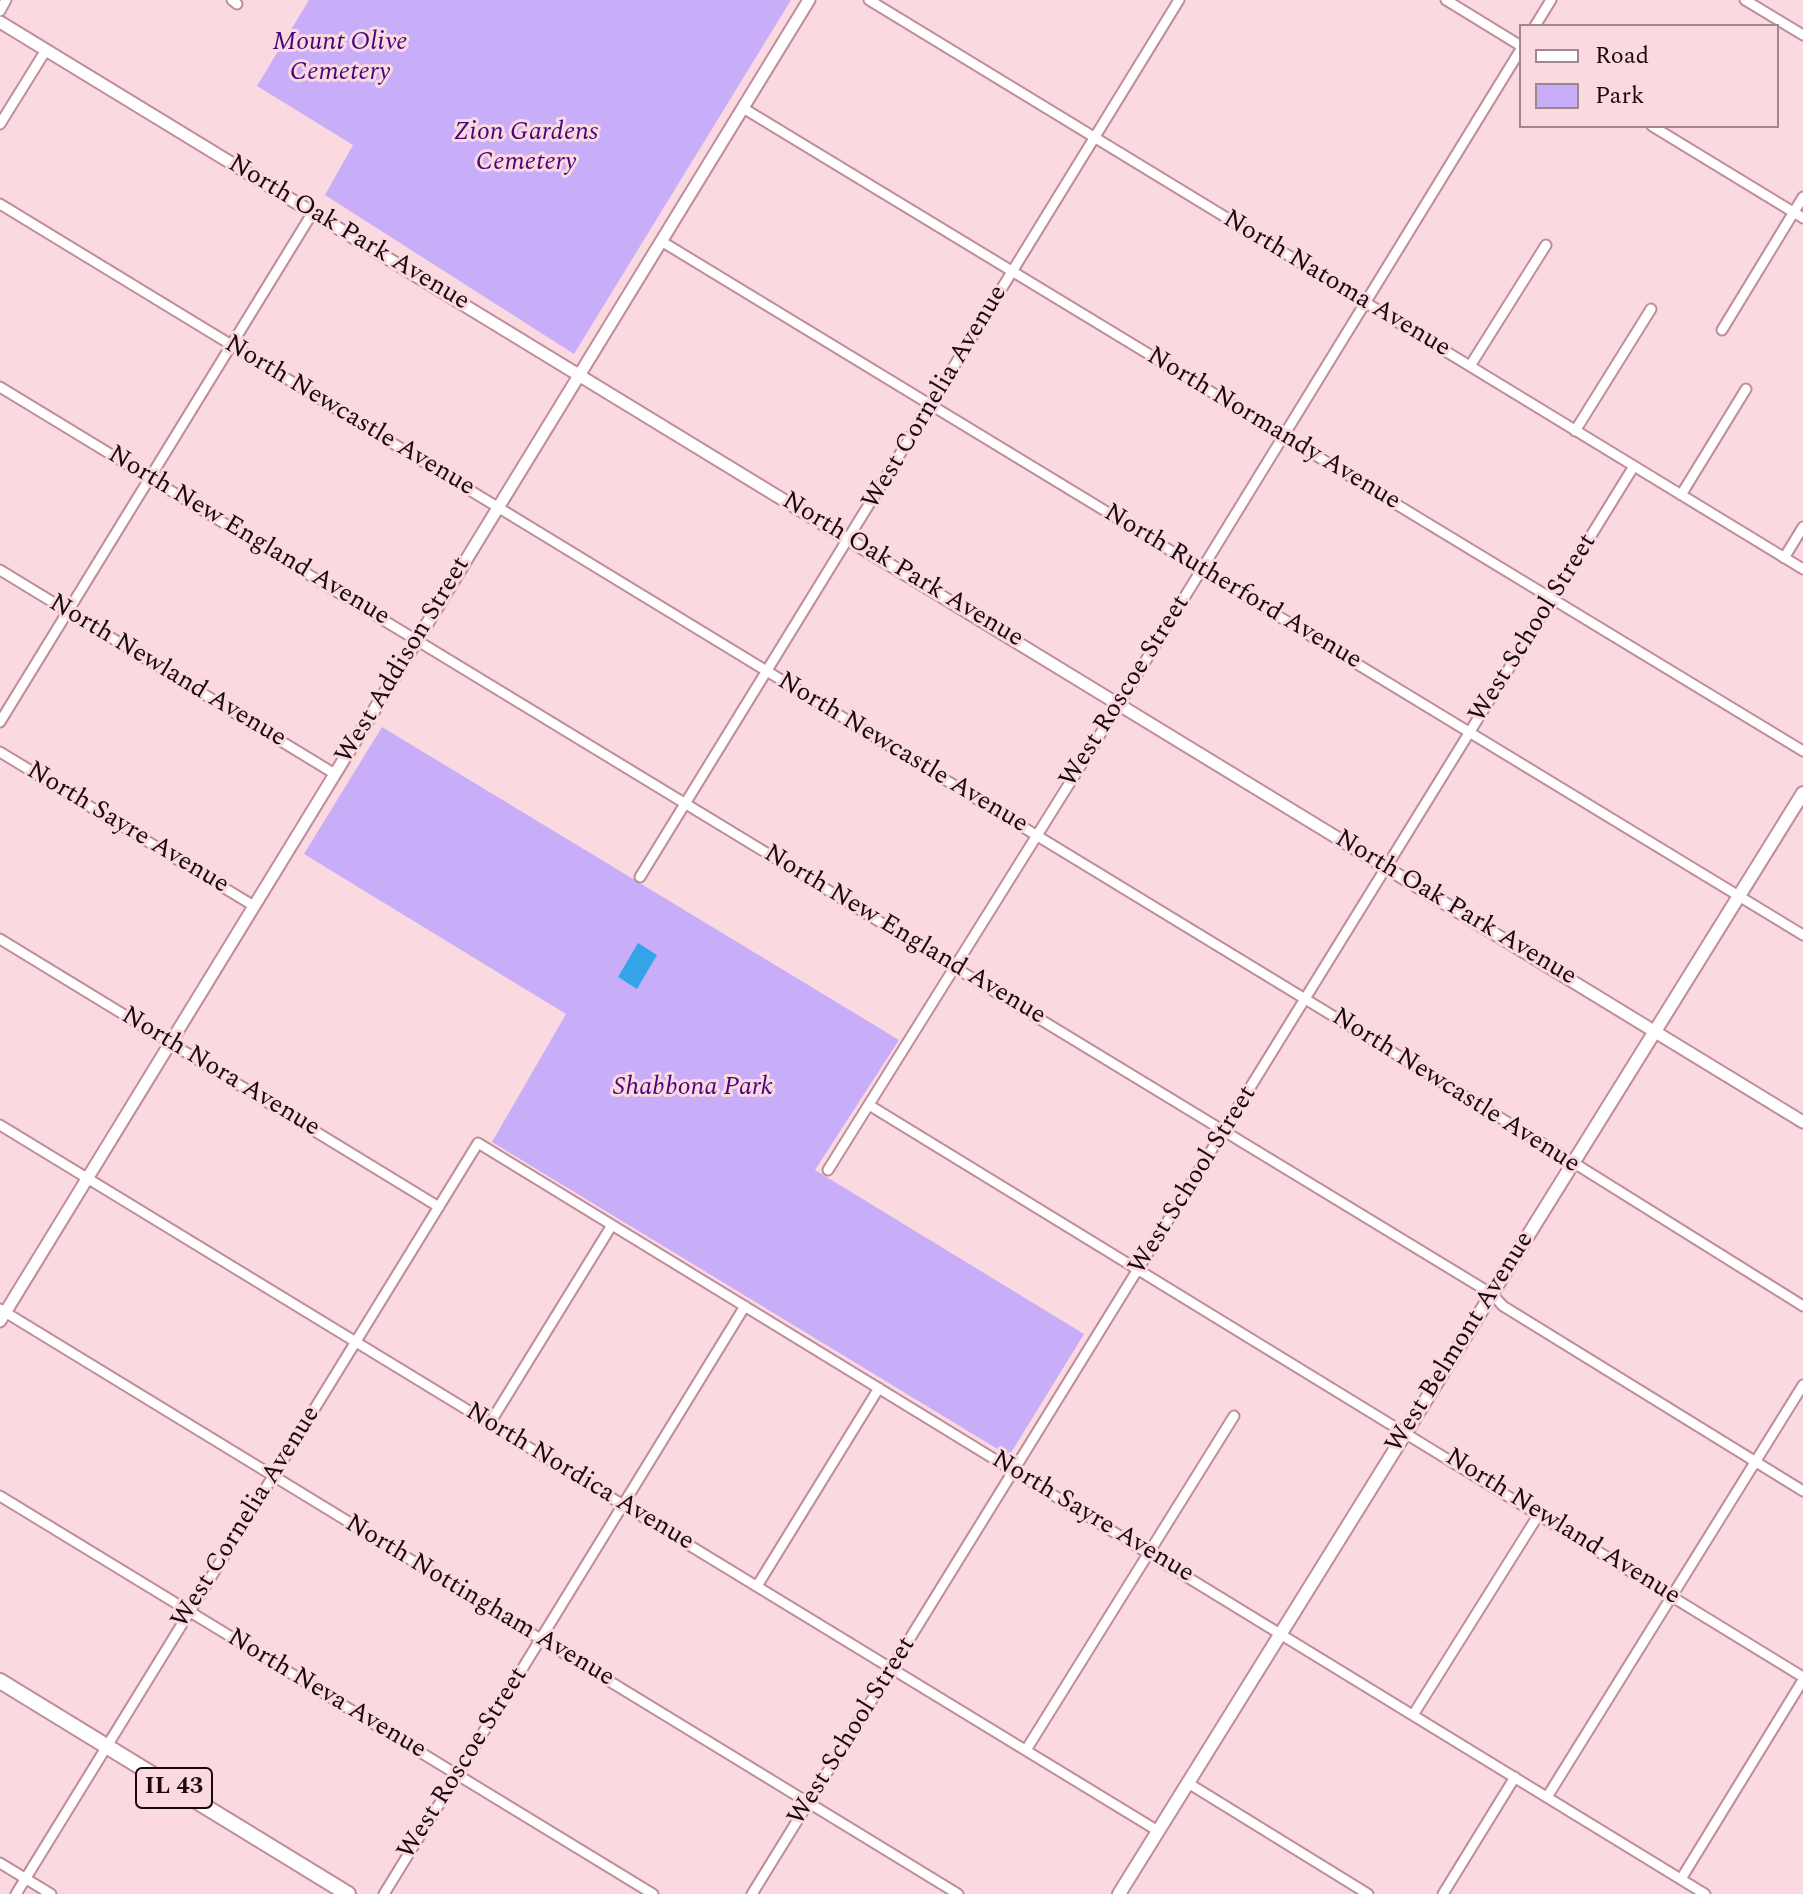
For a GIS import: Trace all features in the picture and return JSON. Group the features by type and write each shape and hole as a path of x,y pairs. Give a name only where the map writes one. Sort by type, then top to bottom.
{"main road":[{"name":"West Belmont Avenue","path":"1119,1894 1803,793"},
{"name":"IL 43","path":"0,1681 348,1894"}],"street":[{"path":"0,11 6,0"},
{"name":"West Addison Street","path":"2,1314 809,0"},
{"name":"North Natoma Avenue","path":"869,0 1803,569"},
{"name":"West Cornelia Avenue","path":"640,877 1179,0"},
{"path":"1446,0 1519,46"},
{"path":"1536,24 1551,0"},
{"path":"1745,0 1803,35"},
{"name":"North Oak Park Avenue","path":"0,22 1803,1122"},
{"path":"0,124 46,50"},
{"name":"West Roscoe Street","path":"828,1170 1119,704 1519,50"},
{"name":"North Normandy Avenue","path":"743,108 1803,751"},
{"path":"1655,128 1798,215"},
{"path":"1722,330 1798,215 1803,197"},
{"name":"North Newcastle Avenue","path":"0,204 1803,1306"},
{"path":"0,722 313,212"},
{"name":"North Rutherford Avenue","path":"661,241 1803,935"},
{"path":"1470,366 1546,245"},
{"path":"1575,431 1651,309"},
{"name":"North New England Avenue","path":"0,387 1492,1294 1503,1306 1803,1491"},
{"path":"1681,495 1746,389"},
{"name":"West School Street","path":"752,1894 1634,466"},
{"path":"1784,558 1803,527"},
{"name":"North Newland Avenue","path":"0,570 335,774"},
{"name":"North Sayre Avenue","path":"0,752 254,906"},
{"name":"North Nora Avenue","path":"0,939 439,1207"},
{"name":"North Newland Avenue","path":"869,1105 1671,1595 1803,1679"},
{"name":"North Nordica Avenue","path":"0,1125 1158,1831"},
{"name":"West Cornelia Avenue","path":"16,1894 478,1143"},
{"name":"North Sayre Avenue","path":"478,1143 1705,1894"},
{"path":"490,1423 612,1225"},
{"name":"West Roscoe Street","path":"384,1894 745,1306"},
{"name":"North Nottingham Avenue","path":"2,1314 958,1894"},
{"path":"1547,1797 1803,1385"},
{"path":"757,1586 879,1388"},
{"path":"1026,1750 1234,1416"},
{"name":"North Neva Avenue","path":"0,1496 653,1894"},
{"path":"1413,1715 1539,1514"},
{"path":"1681,1879 1803,1679"},
{"path":"1443,1894 1515,1777"},
{"path":"1188,1783 1368,1894"},
{"path":"0,1863 51,1894"}],"green space":[{"name":"Zion Gardens Cemetery","path":"309,0 791,0 574,354 325,195 353,145 257,86"},
{"name":"Shabbona Park","path":"382,727 899,1040 815,1170 1084,1334 1009,1456 492,1142 566,1014 304,854"}],"water":[{"path":"638,943 657,955 637,989 618,977"}],"park label":[{"name":"Mount Olive Cemetery","path":"340,59"}]}
